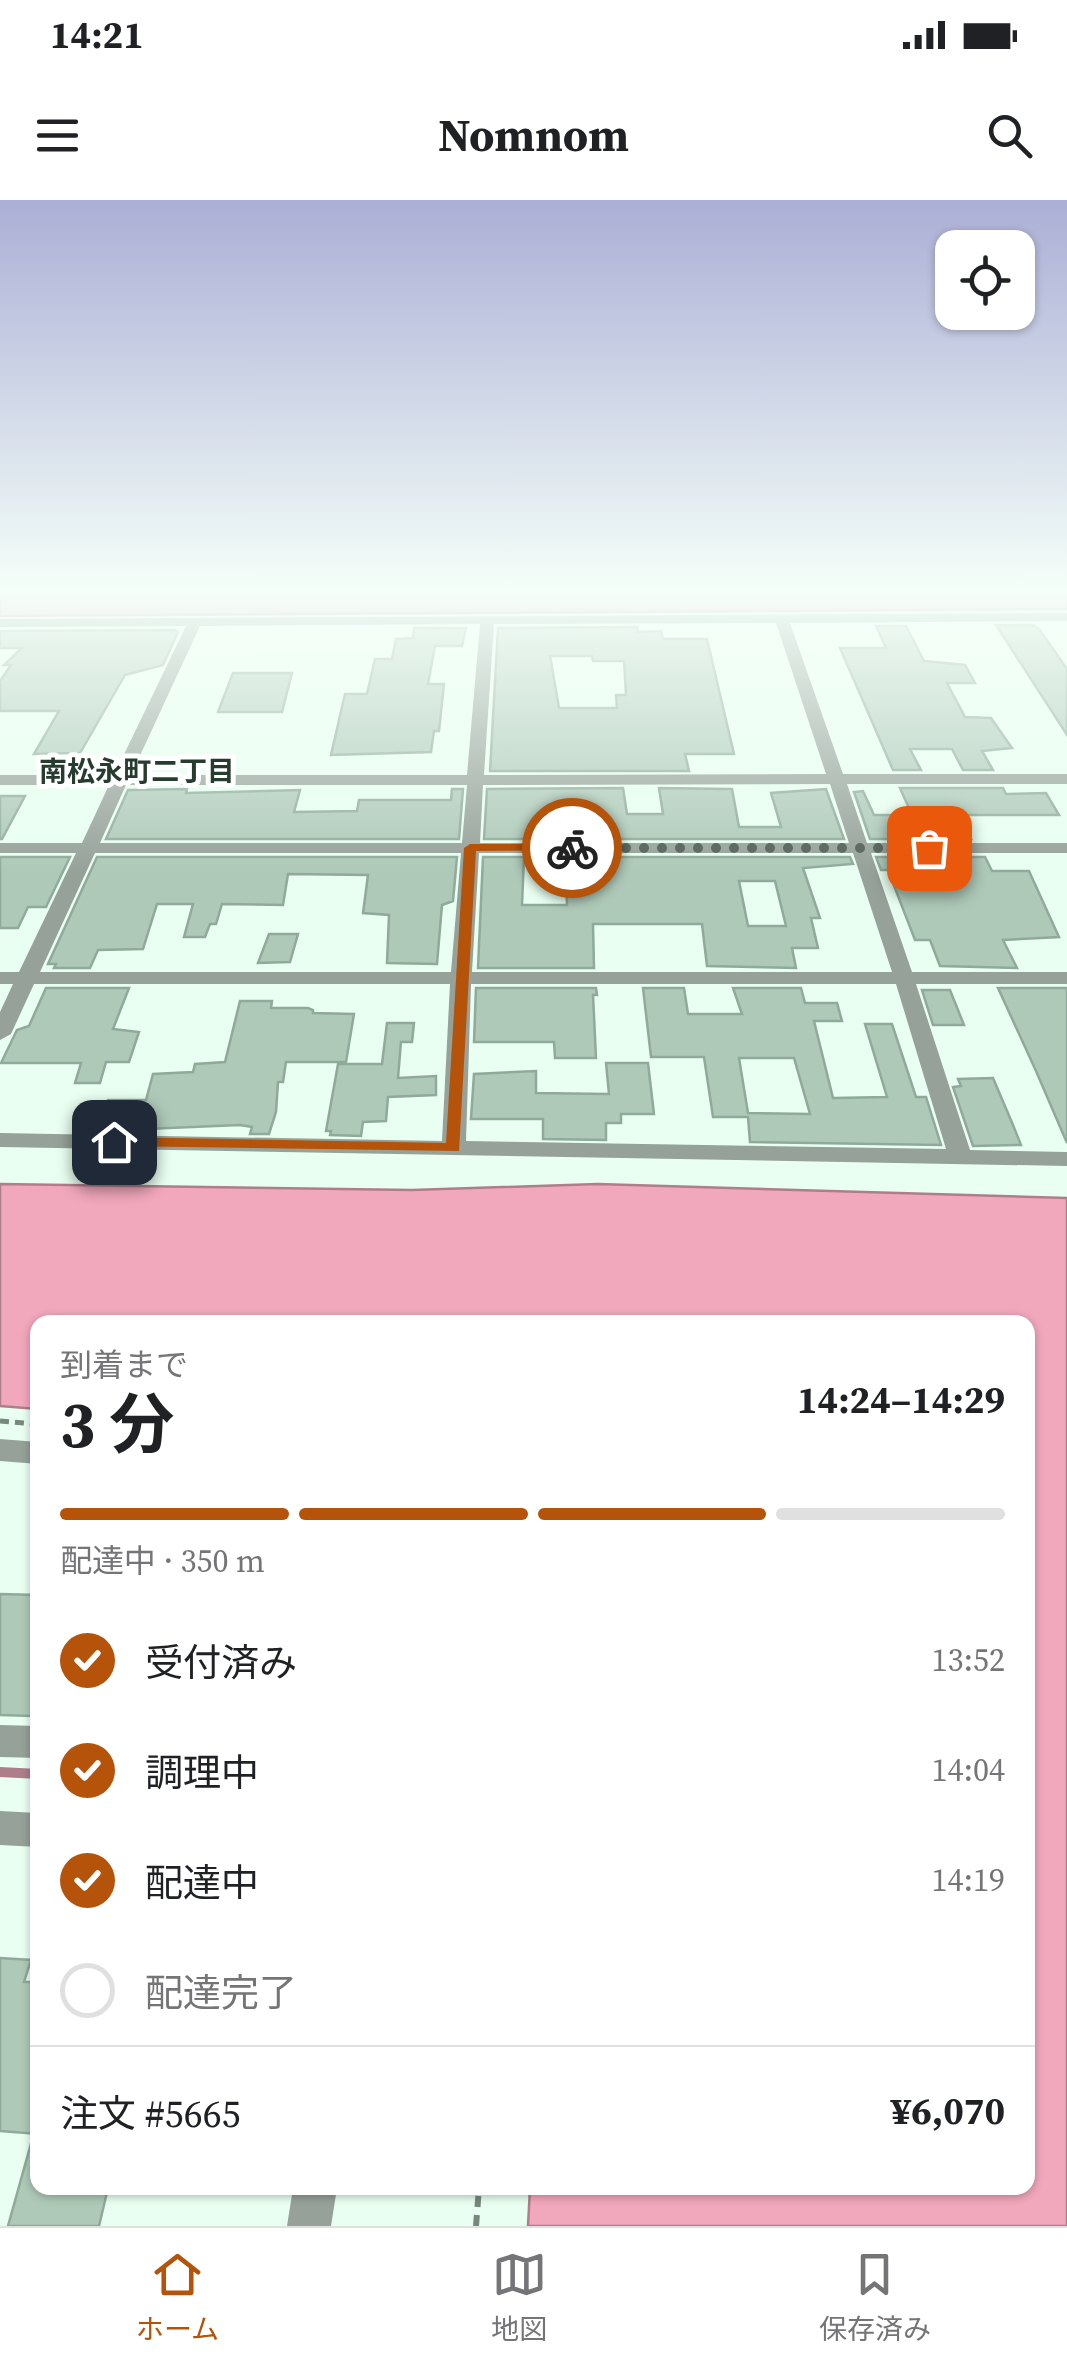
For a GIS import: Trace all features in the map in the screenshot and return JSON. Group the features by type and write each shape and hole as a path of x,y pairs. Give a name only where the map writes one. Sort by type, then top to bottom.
{"street":[{"path":"0,1034 166,684"},
{"path":"454,1148 461,978 482,684"},
{"path":"804,684 960,1156"},
{"path":"0,780 1067,780"},
{"path":"0,848 1067,848"},
{"path":"0,978 1067,978"},
{"path":"0,1140 1067,1159"},
{"path":"0,1450 30,1452"},
{"path":"0,1741 30,1742"},
{"path":"0,1828 30,1830"},
{"path":"309,2226 314,2195"}],"path":[{"path":"0,1421 30,1423"},
{"path":"476,2226 478,2195"}],"shaded area":[{"path":"0,1184 412,1190 598,1184 1067,1198 1067,2226 528,2226 530,2195 1035,2195 1035,1315 30,1315 30,1408 0,1406"}],"building":[{"path":"0,684 120,684 80,753 34,754 59,711 0,711"},
{"path":"229,684 289,684 282,712 218,712"},
{"path":"369,684 444,684 439,731 434,731 431,752 331,755 345,694 367,694"},
{"path":"495,684 555,684 559,708 617,708 616,695 626,695 625,684 717,684 734,754 685,754 689,771 490,771"},
{"path":"855,684 947,684 965,717 991,718 1012,748 982,751 993,770 963,770 952,749 910,749 921,770 893,770"},
{"path":"1034,684 1067,684 1067,735"},
{"path":"623,788 627,814 663,814 659,788 732,789 739,827 781,827 771,793 826,789 844,839 484,839 487,789"},
{"path":"900,788 1003,788 1006,794 1046,793 1059,815 960,815 971,839 870,839 854,792 863,791 874,815 912,815"},
{"path":"187,789 186,793 300,790 294,812 357,811 359,800 451,800 452,789 463,789 459,839 106,839 128,790"},
{"path":"0,796 25,796 2,839 0,839"},
{"path":"0,857 70,857 46,907 28,907 18,928 0,928"},
{"path":"97,857 457,857 453,901 442,905 437,964 387,963 389,915 363,913 368,875 288,874 283,905 222,904 216,924 210,924 205,937 184,937 193,904 157,904 143,949 98,950 90,968 54,968 56,964 48,964"},
{"path":"483,857 524,857 522,905 567,905 565,857 850,857 853,864 803,868 820,918 811,918 818,948 792,948 796,968 707,966 702,924 593,924 594,968 478,968","holes":["739,881 775,881 786,926 748,926"]},
{"path":"876,857 985,857 992,871 1029,871 1059,937 1003,940 1017,968 940,966 930,940 915,940 888,870 881,870"},
{"path":"269,934 298,934 290,962 258,963"},
{"path":"46,988 129,988 113,1029 139,1032 129,1062 106,1062 100,1083 75,1083 81,1063 1,1063 17,1030 29,1026"},
{"path":"476,988 596,988 596,1058 555,1058 554,1042 474,1042"},
{"path":"643,988 684,988 688,1014 742,1014 733,988 801,988 805,1003 837,1003 842,1021 814,1021 833,1098 887,1097 865,1024 892,1024 916,1097 926,1097 941,1145 750,1142 748,1117 713,1117 704,1057 651,1057","holes":["739,1058 794,1058 810,1114 748,1113"]},
{"path":"998,988 1067,988 1067,1143 1036,1071"},
{"path":"922,990 950,990 964,1025 933,1025"},
{"path":"240,1001 272,1001 271,1008 308,1008 313,1013 354,1014 346,1062 286,1062 283,1082 278,1082 276,1112 269,1134 250,1134 252,1127 240,1125 99,1131 108,1100 146,1100 153,1074 193,1072 195,1064 225,1062"},
{"path":"387,1023 414,1023 412,1042 401,1042 398,1078 436,1076 436,1095 388,1097 386,1121 363,1122 361,1136 330,1135 331,1131 326,1131 338,1064 382,1064"},
{"path":"606,1063 648,1063 654,1114 621,1114 621,1123 606,1123 606,1140 543,1139 543,1119 471,1119 474,1074 536,1071 536,1093 609,1094"},
{"path":"993,1078 1021,1145 973,1146 953,1087 961,1086 958,1079"},
{"path":"0,1594 30,1595 30,1716 0,1715"},
{"path":"0,1958 30,1960 24,1982 30,1982 30,2133 0,2131"},
{"path":"30,2147 30,2195 106,2195 99,2226 8,2226"}],"waterway":[{"path":"0,1772 30,1774"}],"way so far":[{"path":"572,848 929,848"}],"district":[{"name":"南松永町二丁目","path":"137,771"}],"route":[{"path":"114,1142 454,1148 470,848 572,848"}]}
